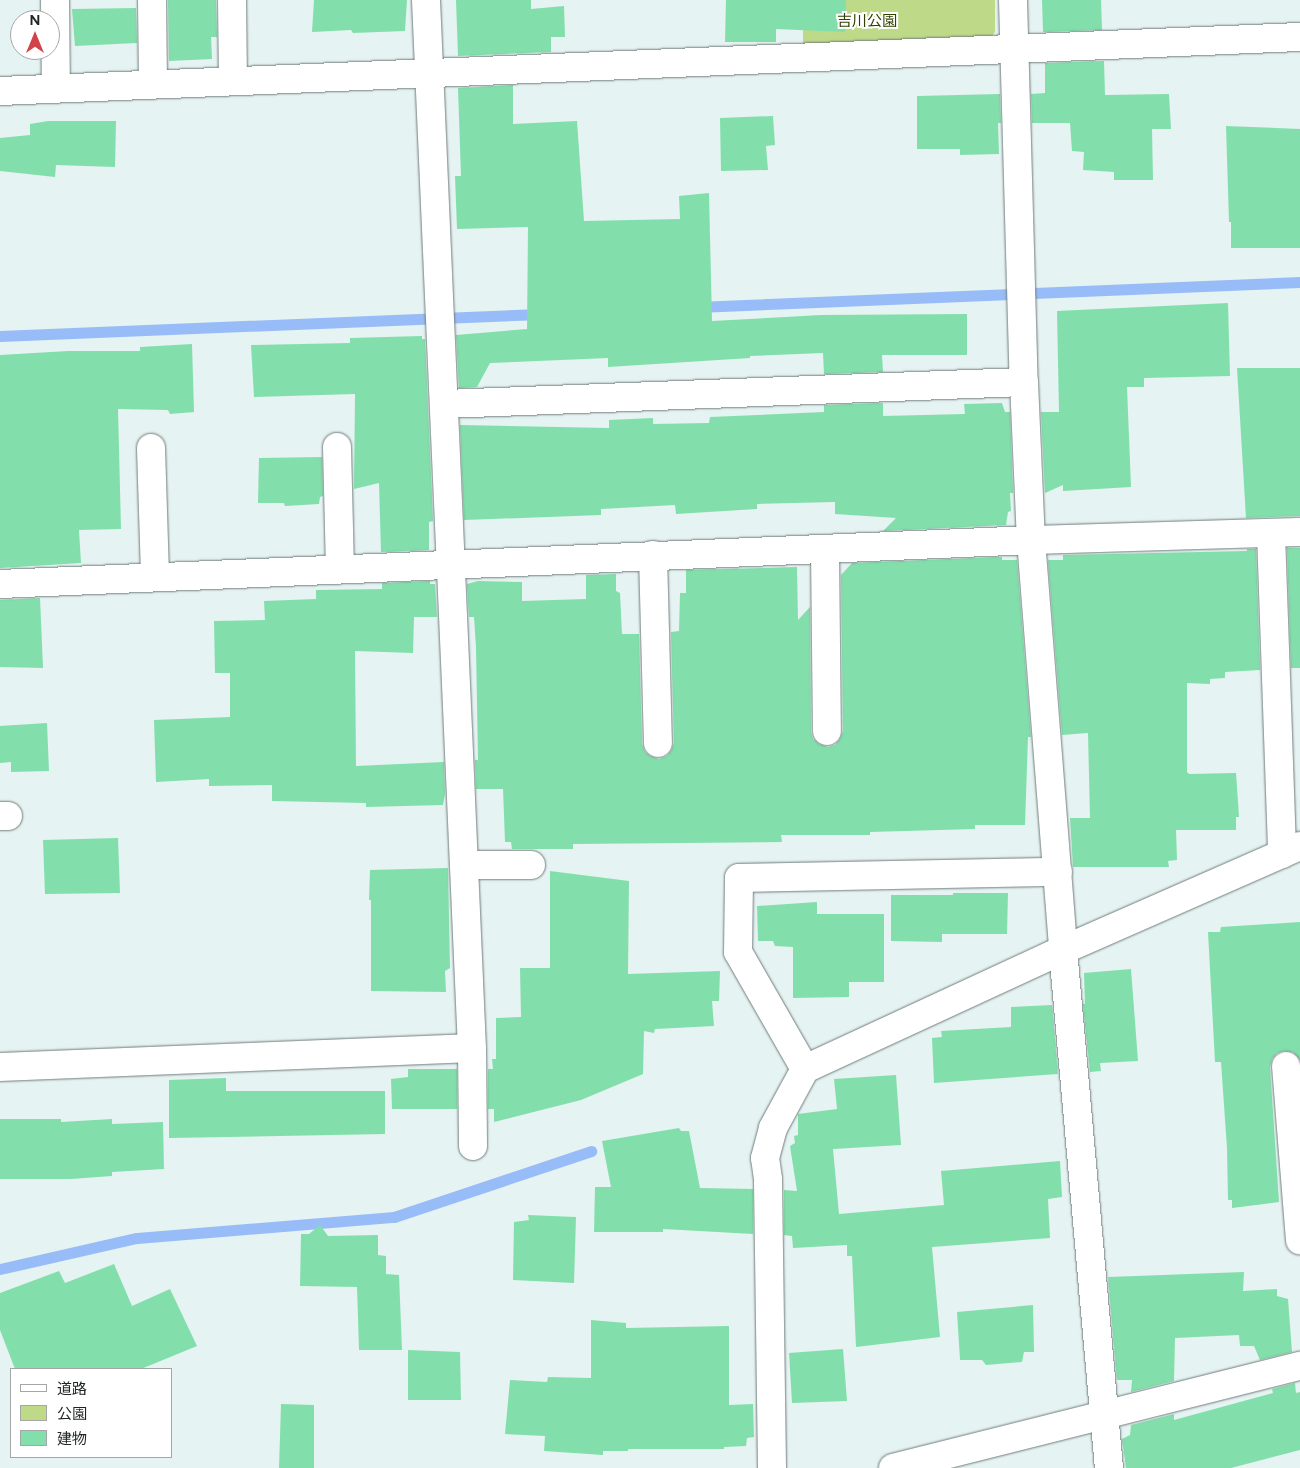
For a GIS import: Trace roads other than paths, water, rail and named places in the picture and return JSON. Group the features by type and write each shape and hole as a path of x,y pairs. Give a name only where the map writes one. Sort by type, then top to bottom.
{"street":[{"path":"55,0 56,89"},
{"path":"152,0 153,84"},
{"path":"232,0 233,81"},
{"path":"426,0 431,73 472,1048 473,1146"},
{"path":"1013,0 1024,382 1031,540 1063,950 1106,1416 1109,1468"},
{"path":"0,91 1300,37"},
{"path":"445,404 1024,382"},
{"path":"337,447 340,569"},
{"path":"151,448 155,577"},
{"path":"0,584 654,555 1031,540 1300,532"},
{"path":"772,1468 769,1215 765,1158 772,1128 805,1069 1063,950 1291,850 1270,534"},
{"path":"825,549 828,732"},
{"path":"654,555 658,743"},
{"path":"464,865 531,865"},
{"path":"805,1069 738,952 739,878 1058,872"},
{"path":"0,1067 472,1048"},
{"path":"1286,1066 1300,1240"},
{"path":"893,1468 1300,1366"}],"waterway":[{"path":"697,307 1300,282"},
{"path":"0,336 541,314"},
{"path":"0,1269 137,1238 394,1217 591,1151"}],"park label":[{"name":"吉川公園","path":"867,22"}]}
